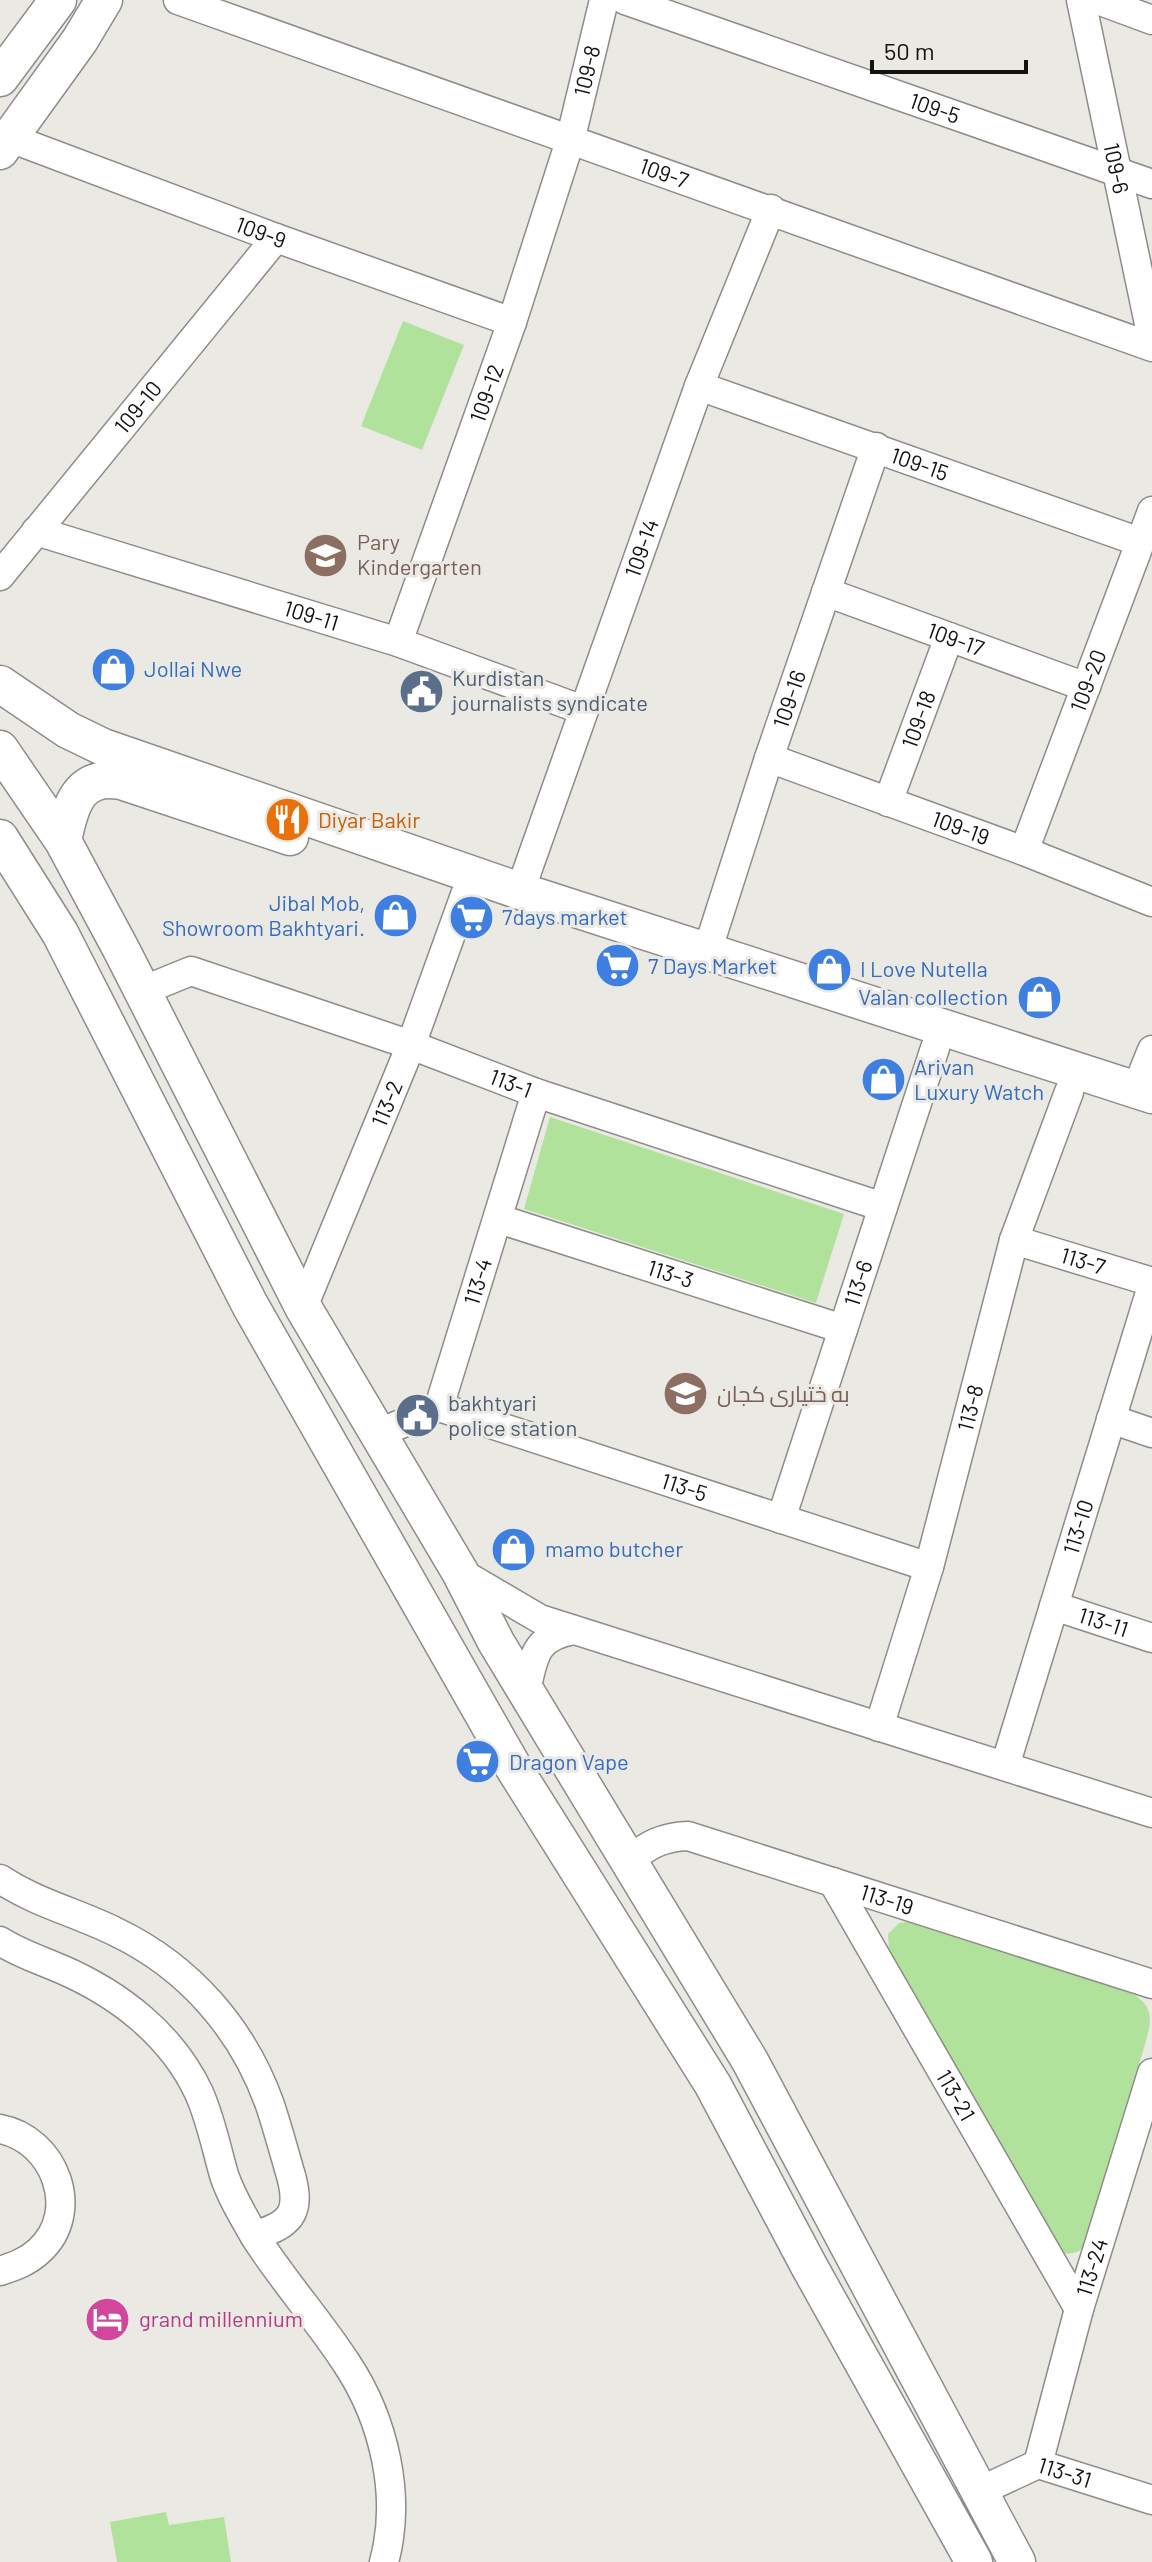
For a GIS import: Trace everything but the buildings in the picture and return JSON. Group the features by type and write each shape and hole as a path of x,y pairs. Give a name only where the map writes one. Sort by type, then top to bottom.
{"main road":[{"path":"5,145 80,40 104,0"},
{"path":"80,40 127,0"},
{"path":"5,62 51,6"},
{"path":"0,684 68,730 100,764 108,779 1069,1092 1142,1104"},
{"path":"0,749 63,841 303,1307 460,1572 496,1642 750,2061 1017,2562"},
{"path":"63,841 71,806 100,764"},
{"path":"100,764 520,891 707,952 1142,1104"},
{"path":"0,838 60,933 250,1305 512,1765 713,2085 809,2266 966,2548"},
{"path":"966,2548 986,2504"}],"street":[{"name":"109-7","path":"178,0 1152,347"},
{"name":"109-8","path":"570,141 604,0"},
{"name":"109-5","path":"625,0 1152,184"},
{"name":"109-6","path":"1081,0 1152,338"},
{"path":"1098,0 1152,20"},
{"name":"109-12","path":"398,642 512,322 570,141"},
{"name":"109-9","path":"5,145 512,322"},
{"name":"109-14","path":"520,891 699,386 771,209"},
{"name":"109-10","path":"0,576 276,238"},
{"name":"109-15","path":"699,386 1140,542"},
{"name":"109-16","path":"707,952 769,758 876,447"},
{"name":"109-20","path":"1024,851 1152,511"},
{"name":"109-11","path":"36,531 398,642 583,710"},
{"name":"109-17","path":"826,592 1086,687"},
{"name":"109-18","path":"888,802 949,637"},
{"name":"109-19","path":"769,758 1024,851 1152,902"},
{"name":"113-2","path":"303,1307 411,1045 465,895"},
{"name":"113-1","path":"142,991 191,971 411,1045 536,1093 883,1207"},
{"name":"113-6","path":"781,1519 935,1048"},
{"path":"1142,1104 1152,1050"},
{"name":"113-8","path":"879,1727 929,1567 1014,1240 1069,1092"},
{"name":"113-4","path":"439,1407 536,1093"},
{"name":"113-3","path":"499,1219 843,1329"},
{"name":"113-7","path":"1014,1240 1152,1284"},
{"name":"113-10","path":"1005,1766 1152,1284"},
{"path":"378,1434 439,1407"},
{"name":"113-5","path":"439,1407 929,1567"},
{"path":"1111,1419 1152,1433"},
{"path":"460,1572 540,1619 1152,1813"},
{"name":"113-11","path":"1054,1606 1152,1638"},
{"path":"526,1691 532,1663 541,1643 556,1633 574,1630"},
{"name":"113-19","path":"627,1861 650,1845 669,1837 688,1836 1152,1984"},
{"path":"0,1879 28,1896 119,1933 153,1952 190,1981 225,2019 240,2041 270,2105 296,2191 294,2209 285,2223 254,2235"},
{"name":"113-21","path":"833,1882 1079,2309"},
{"path":"0,1941 98,1988 161,2036 187,2070 210,2119 229,2189 254,2235 347,2362 371,2408 389,2480 391,2529 384,2562"},
{"name":"113-24","path":"1038,2464 1079,2309 1144,2128 1152,2073"},
{"path":"0,2129 13,2131 33,2143 49,2160 58,2182 60,2206 55,2228 41,2249 22,2264 0,2271"},
{"name":"113-31","path":"986,2504 1038,2464 1152,2500"}],"green space":[{"path":"403,321 464,345 422,450 361,426"},
{"path":"550,1117 844,1214 816,1303 524,1209"},
{"path":"913,1921 1135,1995 1148,2009 1150,2024 1147,2037 1089,2237 1079,2251 1062,2253 898,1969 889,1949 888,1934 899,1923"},
{"path":"166,2512 169,2525 224,2517 231,2562 117,2562 110,2522"}],"place":[{"name":"Pary Kindergarten","path":"326,555"},
{"name":"Jollai Nwe","path":"113,669"},
{"name":"Kurdistan journalists syndicate","path":"421,691"},
{"name":"Diyar Bakir","path":"287,820"},
{"name":"Jibal Mob, Showroom Bakhtyari.","path":"396,916"},
{"name":"7days market","path":"471,917"},
{"name":"7 Days Market","path":"617,966"},
{"name":"I Love Nutella","path":"829,969"},
{"name":"Valan collection","path":"1039,997"},
{"name":"Arivan Luxury Watch","path":"883,1080"},
{"name":"به ختيارى كجان","path":"686,1394"},
{"name":"bakhtyari police station","path":"417,1416"},
{"name":"mamo butcher","path":"514,1549"},
{"name":"Dragon Vape","path":"478,1762"},
{"name":"grand millennium","path":"108,2319"}]}
